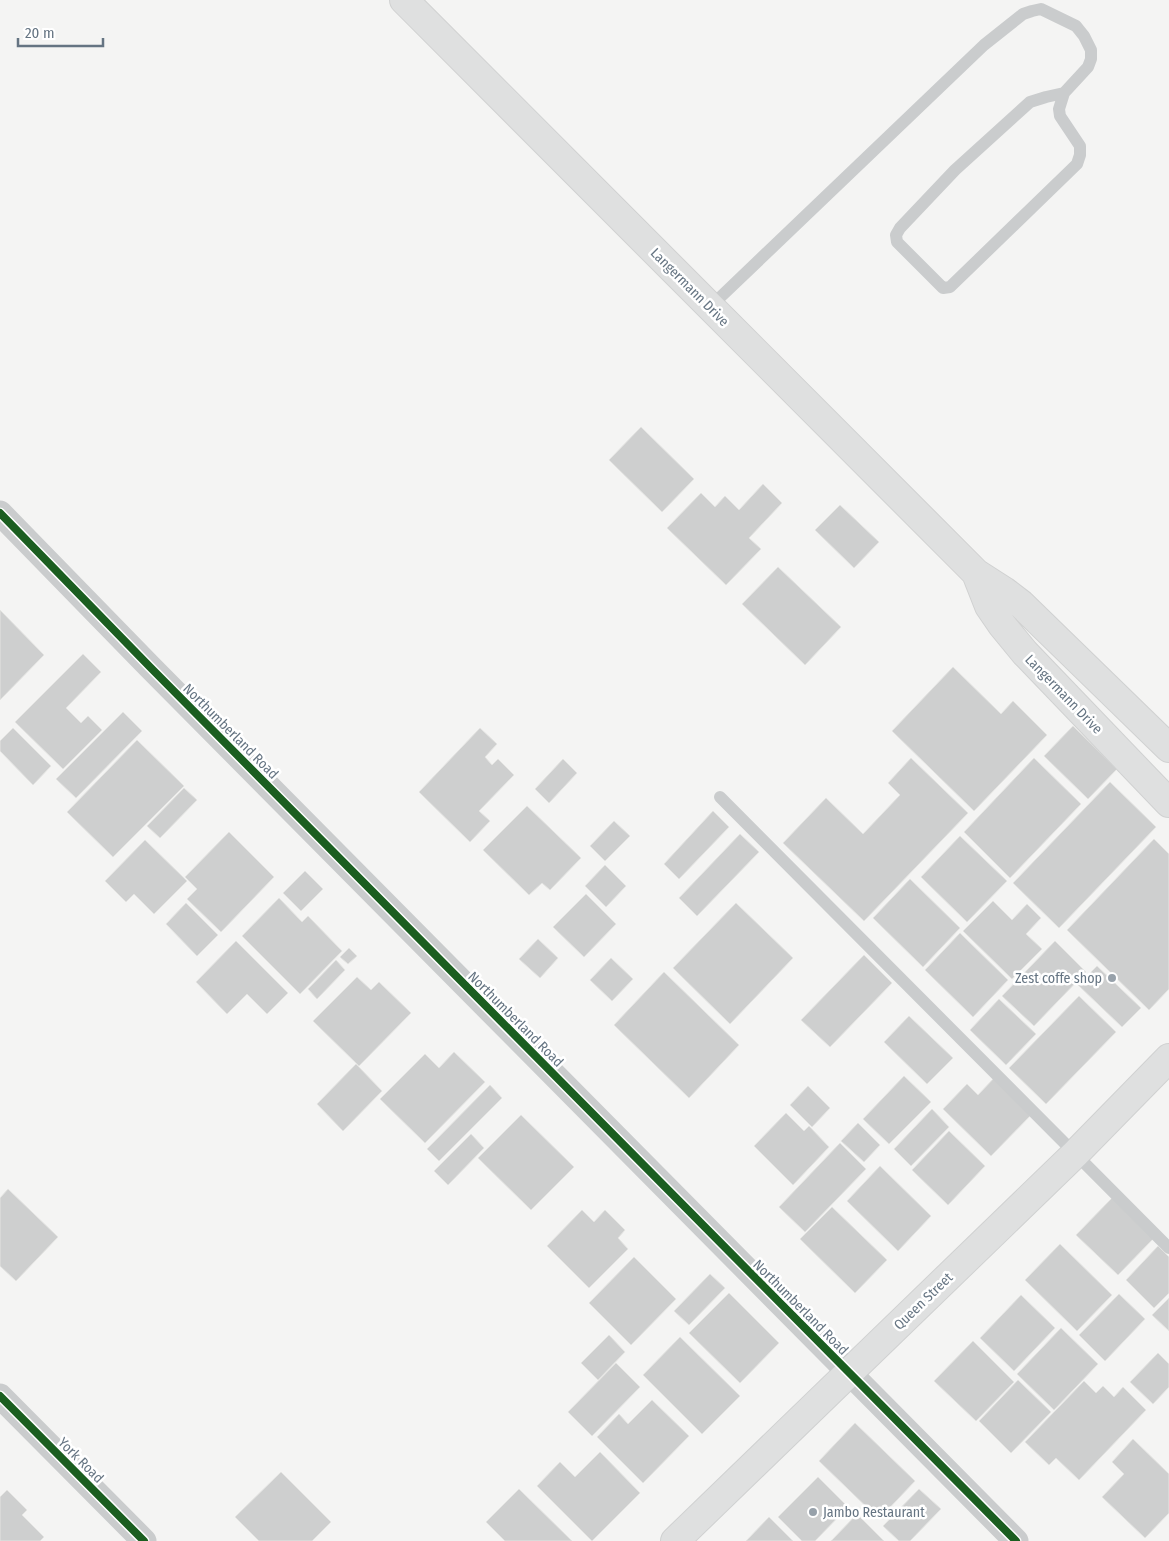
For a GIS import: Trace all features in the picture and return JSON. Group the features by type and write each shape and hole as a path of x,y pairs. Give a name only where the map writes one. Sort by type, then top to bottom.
{"main road":[{"name":"Langermann Drive","path":"404,0 976,573 1021,604 1169,748"},
{"name":"Langermann Drive","path":"976,573 989,606 1025,653 1169,803"},
{"name":"Queen Street","path":"675,1541 1075,1154 1169,1058"}],"street":[{"name":"Northumberland Road","path":"0,513 1016,1541"},
{"name":"York Road","path":"0,1396 144,1541"}],"lane":[{"path":"710,307 984,45 1023,14 1038,5 1076,26 1091,50 1091,59 1088,66 1064,93 1059,109 1060,116 1080,146 1080,155 1076,164 950,287 942,288 897,242 896,235 900,228 955,170 1030,102 1046,96 1064,93"},
{"path":"720,797 1169,1248"}],"building":[{"path":"641,427 694,479 662,512 609,460"},
{"path":"763,484 782,503 749,538 761,549 726,585 667,528 701,493 715,507 725,496 739,510"},
{"path":"840,505 879,542 854,568 815,530"},
{"path":"778,567 841,627 805,665 742,604"},
{"path":"0,610 44,655 0,700"},
{"path":"83,654 101,672 66,708 81,723 88,716 102,730 63,769 15,722"},
{"path":"953,667 1001,714 1013,701 1047,735 974,811 892,731"},
{"path":"123,712 142,731 76,798 56,779"},
{"path":"1073,726 1117,769 1088,799 1044,756"},
{"path":"13,728 51,766 33,785 0,751 0,741"},
{"path":"480,728 497,744 485,757 492,765 498,759 514,775 479,811 490,821 470,842 419,792"},
{"path":"137,740 184,786 113,857 67,812"},
{"path":"911,758 968,813 864,921 783,843 826,798 863,834 900,795 888,783"},
{"path":"1034,758 1081,804 1010,878 964,832"},
{"path":"563,759 577,773 549,803 535,789"},
{"path":"1110,782 1156,827 1059,928 1013,883"},
{"path":"184,788 197,800 160,838 147,826"},
{"path":"527,806 581,858 550,890 542,883 529,895 483,850"},
{"path":"713,811 729,827 679,879 664,864"},
{"path":"614,821 630,836 605,861 590,846"},
{"path":"229,832 274,877 221,932 187,899 197,889 185,877"},
{"path":"740,834 759,852 697,916 679,898"},
{"path":"960,836 1007,881 967,922 921,877"},
{"path":"1154,839 1169,854 1169,989 1149,1010 1067,930"},
{"path":"145,840 187,881 154,914 134,894 126,902 105,881"},
{"path":"605,865 626,886 606,907 585,886"},
{"path":"305,871 323,889 301,911 283,893"},
{"path":"910,879 960,928 923,967 873,918"},
{"path":"586,894 616,924 584,957 553,927"},
{"path":"279,898 302,922 308,916 342,951 300,994 242,936"},
{"path":"993,901 1012,920 1027,904 1041,918 1026,934 1042,949 1012,979 963,931"},
{"path":"186,903 218,935 197,956 166,924"},
{"path":"736,903 793,958 730,1024 673,968"},
{"path":"960,933 1008,980 973,1017 925,970"},
{"path":"538,939 558,958 540,978 519,959"},
{"path":"236,941 288,993 267,1014 247,994 227,1014 196,982"},
{"path":"1055,941 1086,972 1034,1026 1002,996"},
{"path":"349,948 357,956 348,964 340,957"},
{"path":"864,955 892,983 830,1047 801,1020"},
{"path":"611,958 633,979 612,1001 590,980"},
{"path":"336,960 345,970 317,999 308,989"},
{"path":"1097,966 1141,1008 1122,1027 1078,985"},
{"path":"664,972 739,1045 689,1098 614,1025"},
{"path":"357,977 371,990 379,982 411,1013 359,1066 313,1021"},
{"path":"1079,996 1116,1032 1046,1104 1009,1068"},
{"path":"999,999 1036,1034 1006,1065 970,1030"},
{"path":"909,1016 953,1058 927,1084 884,1042"},
{"path":"454,1052 485,1082 425,1143 380,1099 425,1054 439,1068"},
{"path":"356,1064 382,1091 343,1131 317,1104"},
{"path":"904,1076 931,1102 889,1144 863,1119"},
{"path":"995,1077 1033,1113 991,1156 943,1109 967,1084 978,1095"},
{"path":"490,1085 502,1098 439,1161 427,1149"},
{"path":"808,1086 830,1108 812,1127 790,1105"},
{"path":"932,1109 949,1127 911,1166 894,1149"},
{"path":"786,1113 804,1131 809,1126 829,1147 793,1185 754,1146"},
{"path":"521,1115 574,1167 531,1210 478,1158"},
{"path":"858,1123 880,1145 864,1162 841,1141"},
{"path":"949,1131 985,1166 948,1205 912,1170"},
{"path":"471,1134 484,1148 448,1185 434,1171"},
{"path":"840,1143 866,1169 805,1232 779,1207"},
{"path":"880,1166 931,1216 898,1251 847,1201"},
{"path":"8,1189 58,1237 16,1281 0,1266 0,1198"},
{"path":"1112,1198 1154,1238 1118,1275 1076,1235"},
{"path":"832,1207 887,1260 855,1293 800,1239"},
{"path":"582,1210 594,1222 605,1210 625,1230 618,1238 628,1249 589,1288 547,1246"},
{"path":"1060,1244 1112,1295 1077,1331 1025,1280"},
{"path":"1158,1246 1169,1257 1169,1293 1154,1308 1126,1280"},
{"path":"634,1257 676,1299 631,1345 589,1303"},
{"path":"710,1274 725,1288 689,1325 674,1311"},
{"path":"729,1293 779,1343 740,1383 689,1333"},
{"path":"1119,1294 1145,1319 1105,1361 1079,1335"},
{"path":"1021,1295 1055,1328 1014,1371 980,1338"},
{"path":"1169,1298 1169,1331 1152,1315"},
{"path":"1061,1328 1098,1364 1054,1410 1017,1374"},
{"path":"609,1335 625,1352 598,1380 581,1363"},
{"path":"680,1337 740,1396 702,1434 643,1375"},
{"path":"973,1341 1014,1382 976,1421 934,1381"},
{"path":"1158,1353 1169,1364 1169,1387 1153,1404 1130,1382"},
{"path":"616,1363 640,1387 592,1436 568,1412"},
{"path":"1018,1380 1051,1412 1011,1453 979,1421"},
{"path":"1084,1381 1096,1393 1103,1386 1114,1397 1123,1387 1146,1410 1079,1480 1056,1458 1049,1465 1025,1442"},
{"path":"652,1400 689,1436 643,1483 597,1437 619,1414 628,1424"},
{"path":"855,1423 915,1481 879,1519 819,1461"},
{"path":"1133,1439 1169,1474 1169,1513 1145,1538 1102,1497 1124,1474 1112,1462"},
{"path":"600,1452 640,1493 592,1541 537,1486 560,1462 575,1477"},
{"path":"281,1472 331,1522 312,1541 259,1541 235,1517"},
{"name":"Jambo Restaurant","path":"818,1477 848,1507 815,1541 802,1541 778,1517"},
{"path":"519,1489 572,1541 505,1541 486,1522"},
{"path":"919,1489 941,1509 910,1541 899,1541 883,1526"},
{"path":"7,1490 27,1510 22,1515 44,1537 40,1541 0,1541 0,1497"},
{"path":"857,1514 884,1541 831,1541"},
{"path":"769,1517 793,1541 746,1541"}],"cycle path":[{"path":"0,513 150,667 1016,1541"},
{"path":"0,1396 144,1541"}],"place":[{"name":"Zest coffe shop","path":"1112,978"},
{"name":"Jambo Restaurant","path":"813,1512"}]}
